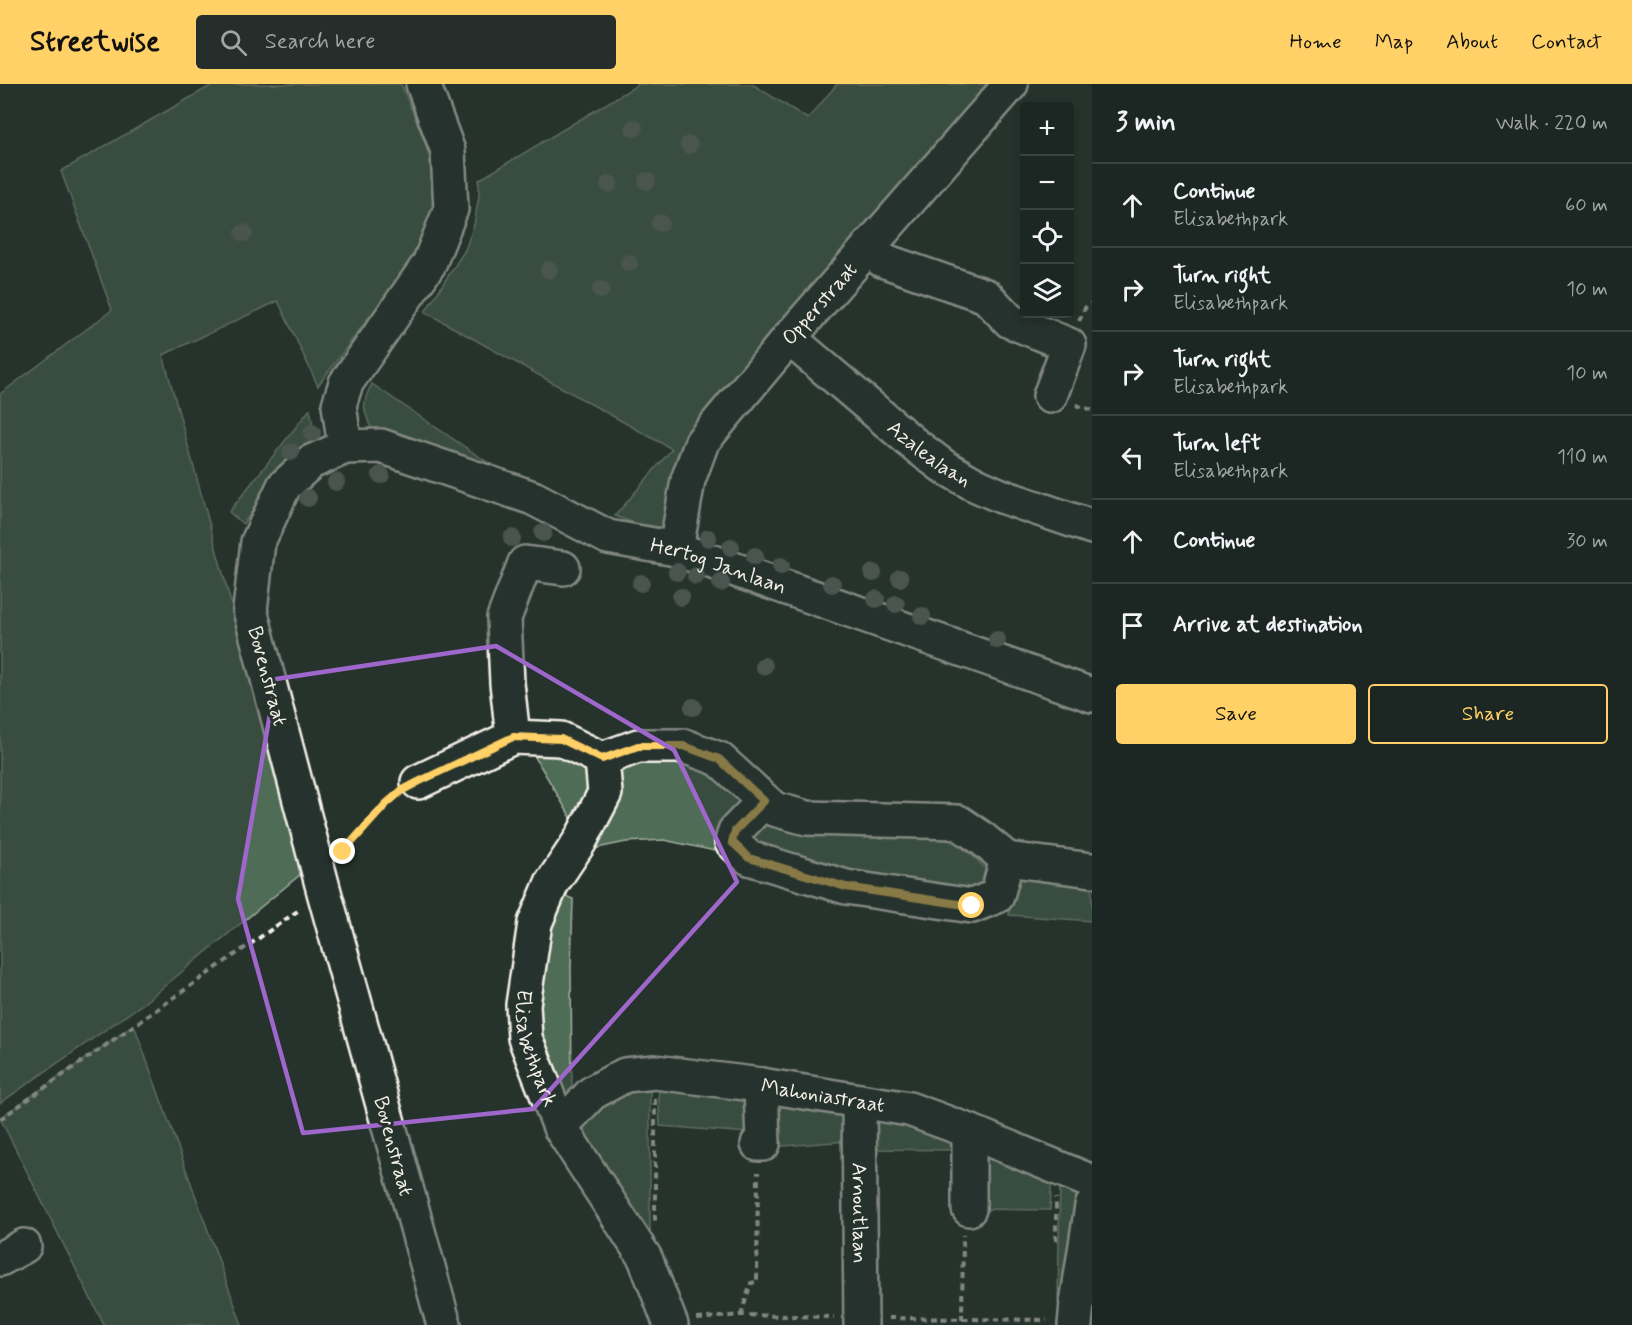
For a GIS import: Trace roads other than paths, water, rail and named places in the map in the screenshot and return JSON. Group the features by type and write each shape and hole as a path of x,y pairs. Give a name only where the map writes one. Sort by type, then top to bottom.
{"street":[{"path":"345,447 339,405 346,383 429,264 451,209 448,151 423,84"},
{"name":"Opperstraat","path":"676,549 688,480 702,442 789,338 1011,84"},
{"path":"868,247 882,260 987,296 1010,321 1068,345 1050,396"},
{"name":"Azalealaan","path":"789,338 943,466 1001,496 1092,527"},
{"name":"Hertog Janlaan","path":"345,447 381,446 533,498 608,537 676,549 1092,695"},
{"name":"Bovenstraat","path":"345,447 311,462 284,486 258,542 250,610 321,879 444,1325"},
{"path":"513,737 507,682 504,618 525,562 563,568"},
{"path":"418,782 513,737 561,739 602,759 638,746 684,746 719,759 774,809 807,818 958,822 1007,860 1092,870"},
{"name":"Elisabethpark","path":"602,759 605,793 580,840 552,883 535,923 523,1005 525,1038 560,1127 645,1258 671,1325"},
{"path":"764,801 735,831 732,842 749,858 846,887 972,906 997,896 1007,860"},
{"name":"Mahoniastraat","path":"560,1127 592,1093 625,1075 654,1072 761,1085 909,1109 1092,1182"},
{"path":"758,1144 763,1144 761,1085"},
{"name":"Arnoutlaan","path":"859,1101 861,1325"},
{"path":"969,1131 969,1209"},
{"path":"1075,1325 1092,1206"}]}
